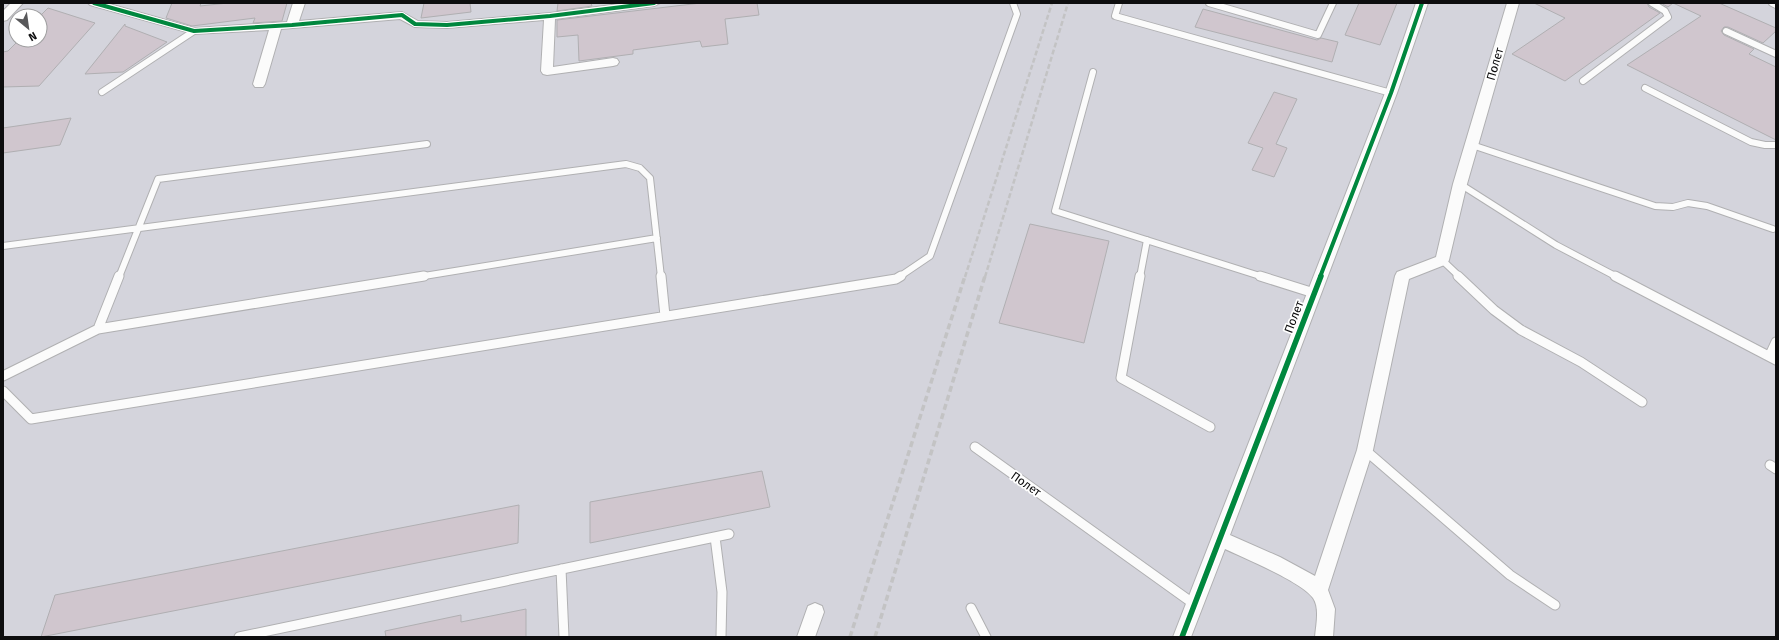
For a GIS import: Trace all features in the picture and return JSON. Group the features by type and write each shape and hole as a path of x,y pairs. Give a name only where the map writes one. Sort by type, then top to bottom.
{"street":[{"path":"3,18 17,3"},
{"path":"94,3 194,31 292,25 402,15 415,24 447,25 550,16 654,3"},
{"path":"292,25 298,3"},
{"path":"402,15 404,3"},
{"name":"Полет","path":"1182,637 1391,93 1422,3"},
{"name":"Полет","path":"1442,260 1460,184 1513,3"},
{"path":"550,16 547,71 613,62"},
{"path":"259,84 276,26"},
{"path":"1319,590 1365,450 1402,276 1442,260"},
{"path":"1219,538 1300,576 1319,590 1327,612 1324,637"},
{"path":"806,637 814,612"}],"lane":[{"path":"3,391 31,419 896,279 930,256 1017,14 1012,3"},
{"path":"1119,3 1115,16 1391,93"},
{"path":"1209,3 1318,35 1333,3"},
{"path":"1582,81 1668,17 1665,11 1652,3"},
{"path":"1772,3 1776,5"},
{"path":"102,92 194,31"},
{"path":"1726,31 1776,54"},
{"path":"1093,72 1055,211 1314,293"},
{"path":"1645,88 1751,142 1765,145 1776,145"},
{"path":"98,329 158,179 427,144"},
{"path":"1472,145 1655,206 1673,207 1688,203 1707,206 1773,228"},
{"path":"3,246 626,164 634,165 644,170 650,178 666,316"},
{"path":"1460,184 1556,245 1773,357 1776,342"},
{"path":"3,376 98,329 657,238"},
{"path":"1147,240 1121,378 1210,427"},
{"path":"1442,260 1494,310 1521,330 1581,362 1642,402"},
{"name":"Полет","path":"975,447 1194,604"},
{"path":"1365,450 1510,575 1555,605"},
{"path":"239,637 729,534"},
{"path":"715,537 722,592 721,637"},
{"path":"561,569 564,637"},
{"path":"971,608 986,637"}],"shaded area":[{"path":"3,3 1776,3 1776,637 3,637"}],"building":[{"path":"172,3 201,3 200,6 228,3 287,3 282,21 253,23 255,18 192,26 166,18"},
{"path":"424,3 470,3 471,12 421,18"},
{"path":"558,3 591,3 592,6 557,11"},
{"path":"701,3 757,3 759,15 725,19 728,44 702,47 700,41 633,50 633,54 579,61 578,35 557,37 557,20"},
{"path":"1359,3 1397,3 1380,45 1345,35"},
{"path":"1534,3 1647,3 1649,7 1660,13 1565,81 1512,54 1565,18"},
{"path":"1661,3 1673,3 1668,7"},
{"path":"1673,3 1719,3 1776,28 1776,31 1763,43 1728,27 1724,27 1721,31 1724,35 1754,49 1749,54 1776,67 1776,140 1627,65 1701,16"},
{"path":"48,8 95,23 39,86 3,87 3,52 8,51 11,48 48,48"},
{"path":"1203,9 1317,40 1321,38 1338,42 1332,62 1195,27"},
{"path":"125,24 125,26 167,42 123,72 85,74"},
{"path":"1274,92 1297,99 1276,144 1287,148 1274,177 1252,170 1263,148 1248,143"},
{"path":"71,118 60,145 3,153 3,128"},
{"path":"1030,224 1109,241 1084,343 999,323"},
{"path":"762,471 770,507 590,543 590,502"},
{"path":"519,505 518,543 41,637 55,595"},
{"path":"526,609 526,637 386,637 385,631 461,615 461,622"}],"railway":[{"path":"965,277 1052,3"},
{"path":"985,277 1068,3"},
{"path":"850,637 965,276"},
{"path":"875,637 985,276"}],"cycle path":[{"path":"94,3 194,31 292,25 402,15 415,24 447,25 550,16 654,3"},
{"path":"1182,637 1391,93 1422,3"}]}
